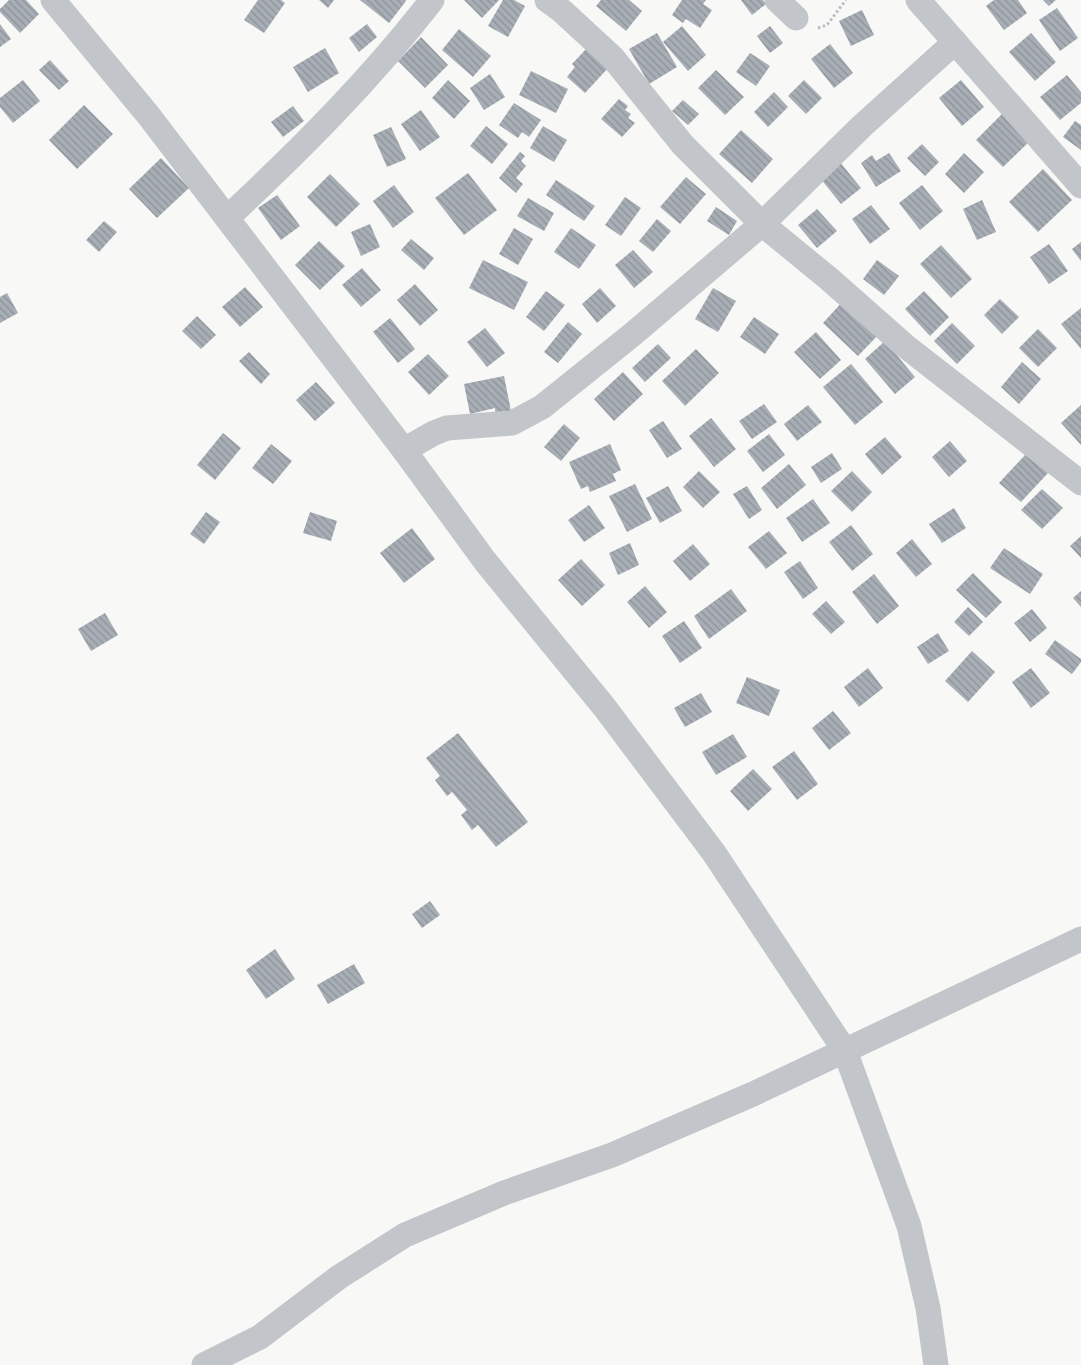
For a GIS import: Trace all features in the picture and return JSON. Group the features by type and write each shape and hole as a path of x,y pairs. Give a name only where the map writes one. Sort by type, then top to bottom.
{"street":[{"path":"227,218 292,157 363,82 432,0"},
{"path":"547,0 613,58 683,146 762,224 828,278 904,345 1081,483"},
{"path":"777,0 796,18"},
{"path":"918,0 1081,186"},
{"path":"63,4 404,450 485,561 605,708 714,853 845,1051 909,1226 928,1308 936,1365"},
{"path":"404,450 434,432 447,428 512,423 542,407 633,334 762,224 862,126 955,42"},
{"path":"204,1365 260,1337 339,1277 405,1236 504,1193 612,1155 753,1094 1081,939"}],"path":[{"path":"796,18 814,30 827,25 846,0"}],"building":[{"path":"9,0 26,0 39,14 20,33 0,12 0,9"},
{"path":"258,0 281,0 285,3 264,33 244,20"},
{"path":"319,0 334,0 328,8"},
{"path":"360,0 405,0 406,1 389,23"},
{"path":"464,0 499,0 482,18"},
{"path":"503,0 514,0 525,6 508,37 488,26"},
{"path":"601,0 629,0 642,11 626,31 596,6"},
{"path":"682,0 706,0 703,4 712,10 700,28 686,19 683,23 672,15"},
{"path":"741,0 763,0 766,4 752,15"},
{"path":"994,0 1018,0 1027,13 1004,30 986,6"},
{"path":"1043,0 1056,0 1049,6"},
{"path":"1057,8 1078,38 1060,51 1039,20"},
{"path":"862,10 874,35 851,46 839,21"},
{"path":"0,24 11,39 0,47"},
{"path":"367,24 377,37 359,52 349,38"},
{"path":"682,26 706,55 688,71 663,42"},
{"path":"770,26 783,43 770,53 757,36"},
{"path":"459,29 491,56 473,77 442,50"},
{"path":"657,33 677,67 649,84 629,49"},
{"path":"1031,33 1056,62 1035,81 1009,52"},
{"path":"421,37 448,65 425,88 398,61"},
{"path":"830,44 853,73 834,88 811,59"},
{"path":"325,48 339,73 308,92 293,67"},
{"path":"587,48 609,67 585,93 567,77 575,67 572,64"},
{"path":"750,53 770,66 756,86 736,72"},
{"path":"50,60 69,81 59,90 39,70"},
{"path":"716,70 744,97 725,115 698,88"},
{"path":"531,71 568,89 556,113 519,95"},
{"path":"490,74 505,97 484,110 470,88"},
{"path":"1067,75 1081,92 1081,103 1060,120 1040,97"},
{"path":"23,80 40,101 13,123 0,107 0,98"},
{"path":"448,80 470,101 454,119 432,98"},
{"path":"804,80 822,98 806,114 788,96"},
{"path":"961,80 984,107 962,126 939,98"},
{"path":"774,92 788,107 768,127 754,112"},
{"path":"619,99 628,106 625,110 631,114 628,118 635,123 622,137 601,119"},
{"path":"683,100 699,114 688,125 672,111"},
{"path":"514,103 541,120 529,137 522,132 518,138 499,125"},
{"path":"84,105 113,134 77,169 49,140"},
{"path":"293,106 304,121 283,137 271,122"},
{"path":"421,110 440,137 420,151 401,124"},
{"path":"1003,113 1030,141 1003,167 976,140"},
{"path":"1075,121 1081,125 1081,150 1063,137"},
{"path":"486,126 508,144 492,164 470,146"},
{"path":"543,126 567,140 554,162 530,148"},
{"path":"391,127 406,159 387,167 373,135"},
{"path":"741,130 773,159 752,183 719,154"},
{"path":"922,144 939,162 925,176 907,158"},
{"path":"520,152 525,156 521,161 526,166 516,178 523,184 516,193 499,178"},
{"path":"889,153 901,171 876,187 861,163 872,155 876,161"},
{"path":"964,153 984,172 964,193 945,174"},
{"path":"161,158 189,188 157,218 129,189"},
{"path":"840,162 861,188 841,204 820,178"},
{"path":"1043,169 1072,200 1038,232 1009,202"},
{"path":"468,173 497,210 464,235 435,198"},
{"path":"330,174 360,204 336,227 307,197"},
{"path":"686,177 706,194 680,224 660,207"},
{"path":"556,180 595,206 584,221 546,195"},
{"path":"394,185 414,212 393,228 373,201"},
{"path":"922,185 943,211 920,230 899,203"},
{"path":"277,195 300,226 281,240 258,208"},
{"path":"625,197 641,208 621,236 605,225"},
{"path":"528,198 554,213 544,231 517,216"},
{"path":"982,200 996,232 977,240 963,209"},
{"path":"871,205 890,229 870,244 852,219"},
{"path":"716,207 737,221 729,235 707,221"},
{"path":"817,209 837,231 817,248 798,225"},
{"path":"657,219 671,231 653,252 639,241"},
{"path":"104,221 117,232 99,252 86,240"},
{"path":"370,224 380,247 361,256 351,232"},
{"path":"514,228 533,239 518,265 499,254"},
{"path":"571,228 596,245 579,269 554,252"},
{"path":"411,239 434,258 424,270 401,250"},
{"path":"319,241 345,266 320,290 295,265"},
{"path":"1081,242 1081,261 1072,249"},
{"path":"1049,244 1068,271 1049,284 1030,257"},
{"path":"941,245 972,279 951,298 920,264"},
{"path":"633,250 653,272 634,288 615,265"},
{"path":"483,260 528,282 514,310 469,288"},
{"path":"877,260 899,276 884,295 863,279"},
{"path":"362,268 381,290 361,307 342,285"},
{"path":"415,284 438,310 420,326 397,300"},
{"path":"245,287 263,307 240,327 222,307"},
{"path":"600,288 616,306 597,323 582,304"},
{"path":"713,288 736,301 718,332 695,319"},
{"path":"546,291 565,305 544,331 526,317"},
{"path":"924,291 949,317 930,336 905,309"},
{"path":"7,293 18,313 0,323 0,297"},
{"path":"845,299 880,333 858,356 823,323"},
{"path":"1000,299 1019,317 1002,334 984,315"},
{"path":"1081,308 1081,349 1061,324"},
{"path":"197,316 216,335 201,349 182,331"},
{"path":"754,317 779,334 765,354 740,337"},
{"path":"390,318 415,349 398,363 373,332"},
{"path":"568,322 582,334 558,363 544,352"},
{"path":"952,323 975,346 957,364 934,341"},
{"path":"485,328 505,353 487,367 467,342"},
{"path":"1038,329 1057,348 1038,367 1019,348"},
{"path":"816,332 841,360 820,379 794,352"},
{"path":"885,341 915,377 895,394 865,359"},
{"path":"658,344 671,358 645,382 632,368"},
{"path":"696,349 719,373 685,406 662,381"},
{"path":"249,352 270,374 261,384 239,361"},
{"path":"428,354 449,376 429,395 408,372"},
{"path":"1022,362 1041,379 1019,404 1001,387"},
{"path":"851,364 883,402 855,425 823,387"},
{"path":"623,372 643,394 614,421 594,399"},
{"path":"504,376 512,416 496,419 495,408 470,414 464,384"},
{"path":"316,382 335,403 315,421 296,400"},
{"path":"764,404 777,422 752,439 739,421"},
{"path":"808,405 822,422 797,441 784,424"},
{"path":"1081,405 1081,445 1061,423"},
{"path":"711,418 736,449 714,467 689,436"},
{"path":"663,421 682,449 667,458 649,430"},
{"path":"564,424 580,438 561,461 544,447"},
{"path":"223,433 241,448 215,480 197,465"},
{"path":"769,434 785,455 763,472 747,451"},
{"path":"885,437 902,457 882,475 865,454"},
{"path":"950,441 967,461 949,477 932,457"},
{"path":"271,444 292,461 273,484 252,468"},
{"path":"610,444 621,470 613,474 616,481 590,492 588,486 581,489 569,462"},
{"path":"832,453 842,469 821,483 811,467"},
{"path":"1026,454 1048,473 1021,502 999,483"},
{"path":"789,464 806,485 777,509 761,488"},
{"path":"699,471 720,492 703,508 683,487"},
{"path":"852,471 872,492 852,512 831,491"},
{"path":"635,484 652,519 627,532 609,496"},
{"path":"668,486 682,511 660,523 646,498"},
{"path":"747,486 762,510 749,519 733,494"},
{"path":"1042,489 1063,508 1042,529 1021,510"},
{"path":"813,499 830,523 802,542 786,518"},
{"path":"589,505 605,528 584,542 568,520"},
{"path":"954,508 966,528 942,543 929,524"},
{"path":"206,512 220,522 204,544 190,534"},
{"path":"310,512 337,521 331,541 303,533"},
{"path":"851,525 873,554 852,571 829,542"},
{"path":"412,528 435,559 404,583 380,553"},
{"path":"769,531 787,553 766,569 748,547"},
{"path":"1081,536 1081,558 1070,546"},
{"path":"912,539 932,564 916,577 896,553"},
{"path":"630,543 639,565 618,575 609,553"},
{"path":"693,544 710,564 690,581 673,561"},
{"path":"1004,548 1043,574 1030,594 990,568"},
{"path":"581,559 605,585 582,606 558,580"},
{"path":"800,561 818,588 803,599 784,572"},
{"path":"973,573 1002,602 986,618 956,590"},
{"path":"874,574 899,606 877,624 852,592"},
{"path":"645,586 667,612 649,628 627,602"},
{"path":"731,589 747,611 709,639 694,616"},
{"path":"1081,591 1081,607 1073,598"},
{"path":"826,601 845,622 831,634 812,614"},
{"path":"968,607 983,622 969,636 954,622"},
{"path":"1032,609 1047,628 1030,642 1014,623"},
{"path":"105,613 118,635 91,651 78,629"},
{"path":"684,621 702,648 680,663 662,636"},
{"path":"938,633 949,651 928,664 917,647"},
{"path":"1055,640 1081,659 1081,662 1072,674 1045,654"},
{"path":"972,651 995,672 968,702 945,681"},
{"path":"868,668 883,688 859,707 844,687"},
{"path":"1031,668 1050,693 1031,708 1012,682"},
{"path":"747,677 780,690 769,716 736,703"},
{"path":"701,693 712,712 685,727 674,708"},
{"path":"833,711 851,733 829,750 812,728"},
{"path":"458,733 528,822 496,847 478,825 472,830 461,815 467,810 452,792 447,796 435,780 440,776 426,758"},
{"path":"733,734 747,757 716,775 702,752"},
{"path":"794,751 818,784 797,800 772,767"},
{"path":"753,769 772,789 748,811 730,791"},
{"path":"430,901 440,915 422,928 412,914"},
{"path":"275,949 295,979 266,999 246,970"},
{"path":"354,964 365,983 328,1004 317,985"}]}
